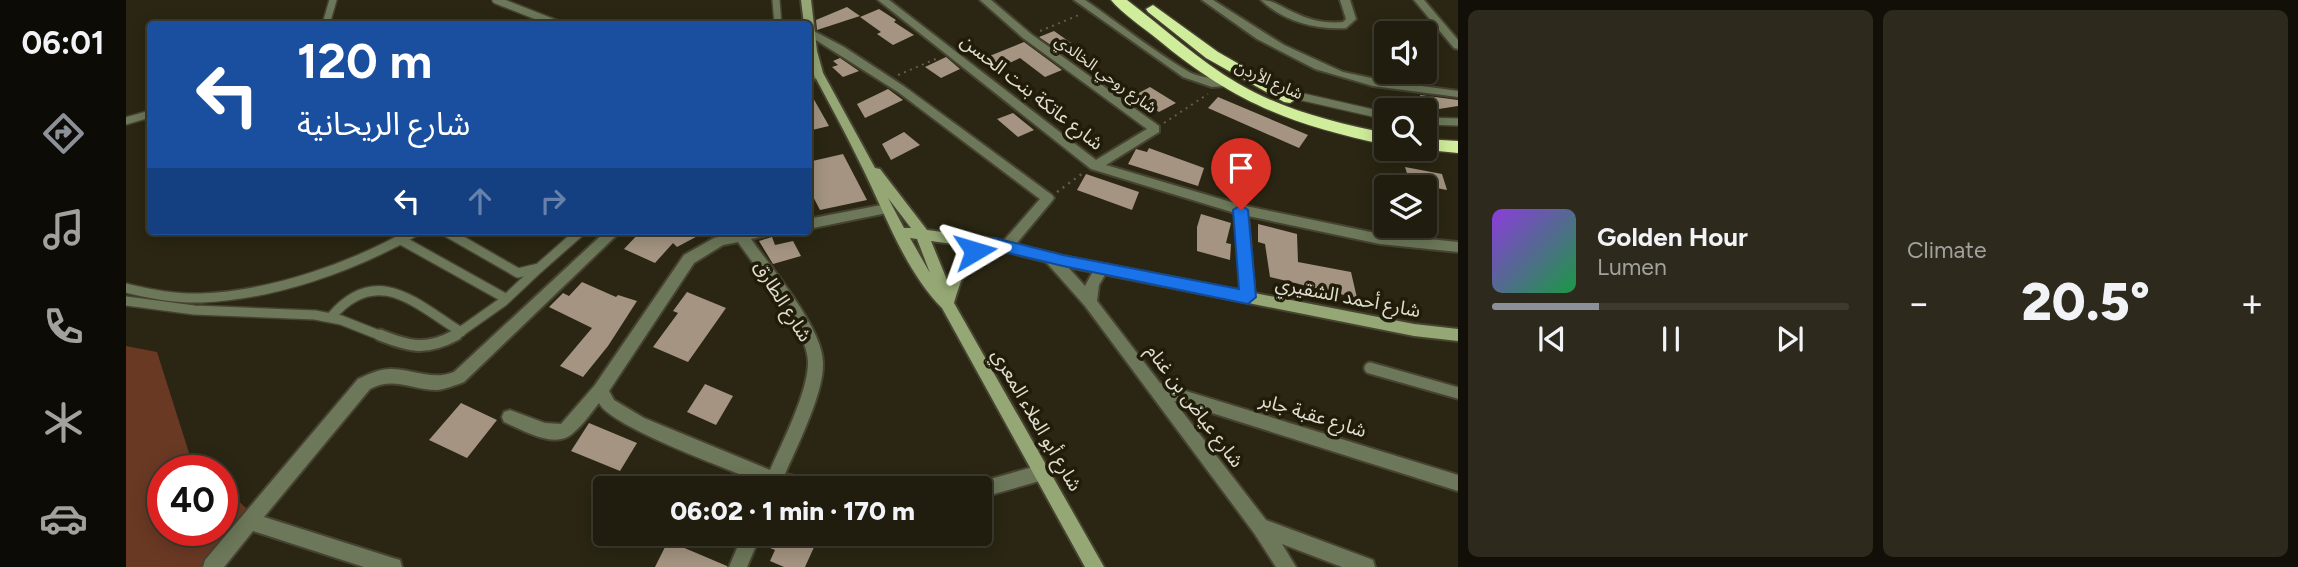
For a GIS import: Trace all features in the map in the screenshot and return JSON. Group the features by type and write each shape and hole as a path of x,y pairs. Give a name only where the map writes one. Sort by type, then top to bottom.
{"highway":[{"name":"شارع الأردن","path":"1118,0 1225,83 1248,96 1286,111 1374,136"},
{"name":"شارع الأردن","path":"1140,0 1212,55 1268,88 1311,107 1374,121"},
{"path":"1437,131 1458,133"},
{"path":"1437,146 1458,147"}],"street":[{"name":"شارع أبو العلاء المعري","path":"806,0 808,21"},
{"name":"شارع عاتكة بنت الحسن","path":"883,0 1095,166 1241,210 1380,239 1458,247"},
{"name":"شارع روحي الخالدي","path":"985,0 1027,36 1155,129 1095,166"},
{"path":"1079,0 1187,75 1212,84 1225,83"},
{"path":"1207,0 1260,37 1287,52 1332,70 1380,83 1458,94"},
{"path":"1266,0 1299,18 1338,26 1346,25 1351,19 1345,0"},
{"path":"1419,0 1458,46"},
{"path":"812,33 847,52 887,80 1048,198 1001,245 975,251 962,262 944,300"},
{"name":"شارع أبو العلاء المعري","path":"813,76 865,160 922,234 942,286 944,300"},
{"name":"شارع أبو العلاء المعري","path":"865,160 887,209 932,289 944,300 1096,567"},
{"path":"812,222 887,209"},
{"path":"1241,210 1248,297"},
{"name":"شارع أحمد الشقيري","path":"901,232 1001,245 1051,258 1414,331 1458,335"},
{"path":"212,567 364,384 384,374 440,385 459,377 610,235"},
{"path":"510,417 558,433 574,423 601,390 690,259 709,244 746,235"},
{"name":"شارع الطارق","path":"741,236 800,321 816,359 813,380 776,476"},
{"name":"شارع عياض بن غنام","path":"1051,258 1090,302 1261,527 1287,567"},
{"path":"1090,302 1092,284 1102,268"},
{"name":"شارع عقبة جابر","path":"1155,388 1458,483"},
{"path":"601,390 608,405 638,424 755,476"},
{"path":"992,487 1043,472"},
{"path":"251,522 393,567"},
{"path":"1261,527 1366,567"},
{"path":"738,567 747,546"}],"lane":[{"path":"327,21 333,0"},
{"path":"496,0 549,21"},
{"path":"776,0 778,21"},
{"path":"1268,88 1374,113"},
{"path":"126,121 147,115"},
{"path":"1437,121 1458,122"},
{"path":"126,288 169,297 222,297 306,275 409,235"},
{"path":"452,235 512,271 525,273 539,268"},
{"path":"126,301 197,310 331,317 414,346 438,344 461,332 505,298 576,235"},
{"path":"401,240 505,298"},
{"path":"331,317 338,308 358,294 381,289 392,290 461,332"},
{"path":"1370,368 1458,393"}],"path":[{"path":"1027,36 1092,9"},
{"path":"887,80 950,53"},
{"path":"1155,129 1208,94"},
{"path":"1048,198 1095,166"}],"shaded area":[{"path":"126,346 157,352 191,455 147,455 147,546 225,546 208,567 126,567"},
{"path":"238,500 252,514 238,531"}],"building":[{"path":"847,7 860,16 817,30 816,20"},
{"path":"879,9 914,35 893,45 877,34 881,32 860,17"},
{"path":"1054,31 1074,45 1058,50 1039,37"},
{"path":"1024,42 1062,70 1045,77 1020,58 1001,67 987,57"},
{"path":"946,57 960,69 941,78 925,67"},
{"path":"840,58 859,71 843,77 832,67 838,65 833,61"},
{"path":"1150,87 1176,103 1159,112 1133,96"},
{"path":"888,89 903,100 865,118 857,104"},
{"path":"1420,95 1458,100 1458,106 1437,109 1437,98 1421,98"},
{"path":"812,96 829,126 812,130"},
{"path":"1218,97 1308,135 1299,148 1208,108"},
{"path":"1013,113 1034,130 1018,137 997,119"},
{"path":"904,132 920,145 891,160 882,144"},
{"path":"1149,148 1204,168 1198,186 1128,164 1136,149 1147,152"},
{"path":"843,154 867,200 820,210 812,195 812,161"},
{"path":"1405,167 1442,174 1447,190 1437,188 1437,175 1408,175"},
{"path":"1086,174 1139,192 1132,210 1077,190"},
{"path":"1201,214 1231,223 1226,243 1231,244 1230,260 1197,251 1197,227"},
{"path":"1258,224 1297,234 1298,262 1351,272 1357,298 1270,277 1265,244 1258,242"},
{"path":"637,235 700,235 677,247 673,243 655,263 624,249"},
{"path":"772,237 775,245 793,241 801,256 773,264 759,241"},
{"path":"582,282 616,297 618,295 637,301 608,346 583,377 560,366 592,328 549,307 563,293 569,296"},
{"path":"687,292 726,308 688,362 653,347 678,313 673,311"},
{"path":"705,384 733,396 716,425 687,412"},
{"path":"461,403 497,420 467,458 429,440"},
{"path":"589,423 637,443 620,471 571,451"},
{"path":"666,546 680,546 727,566 727,567 655,567"},
{"path":"815,546 805,567 784,567 770,561 775,550 770,548"}],"route":[{"path":"975,251 995,244 1063,261 1248,297 1241,210"}]}
